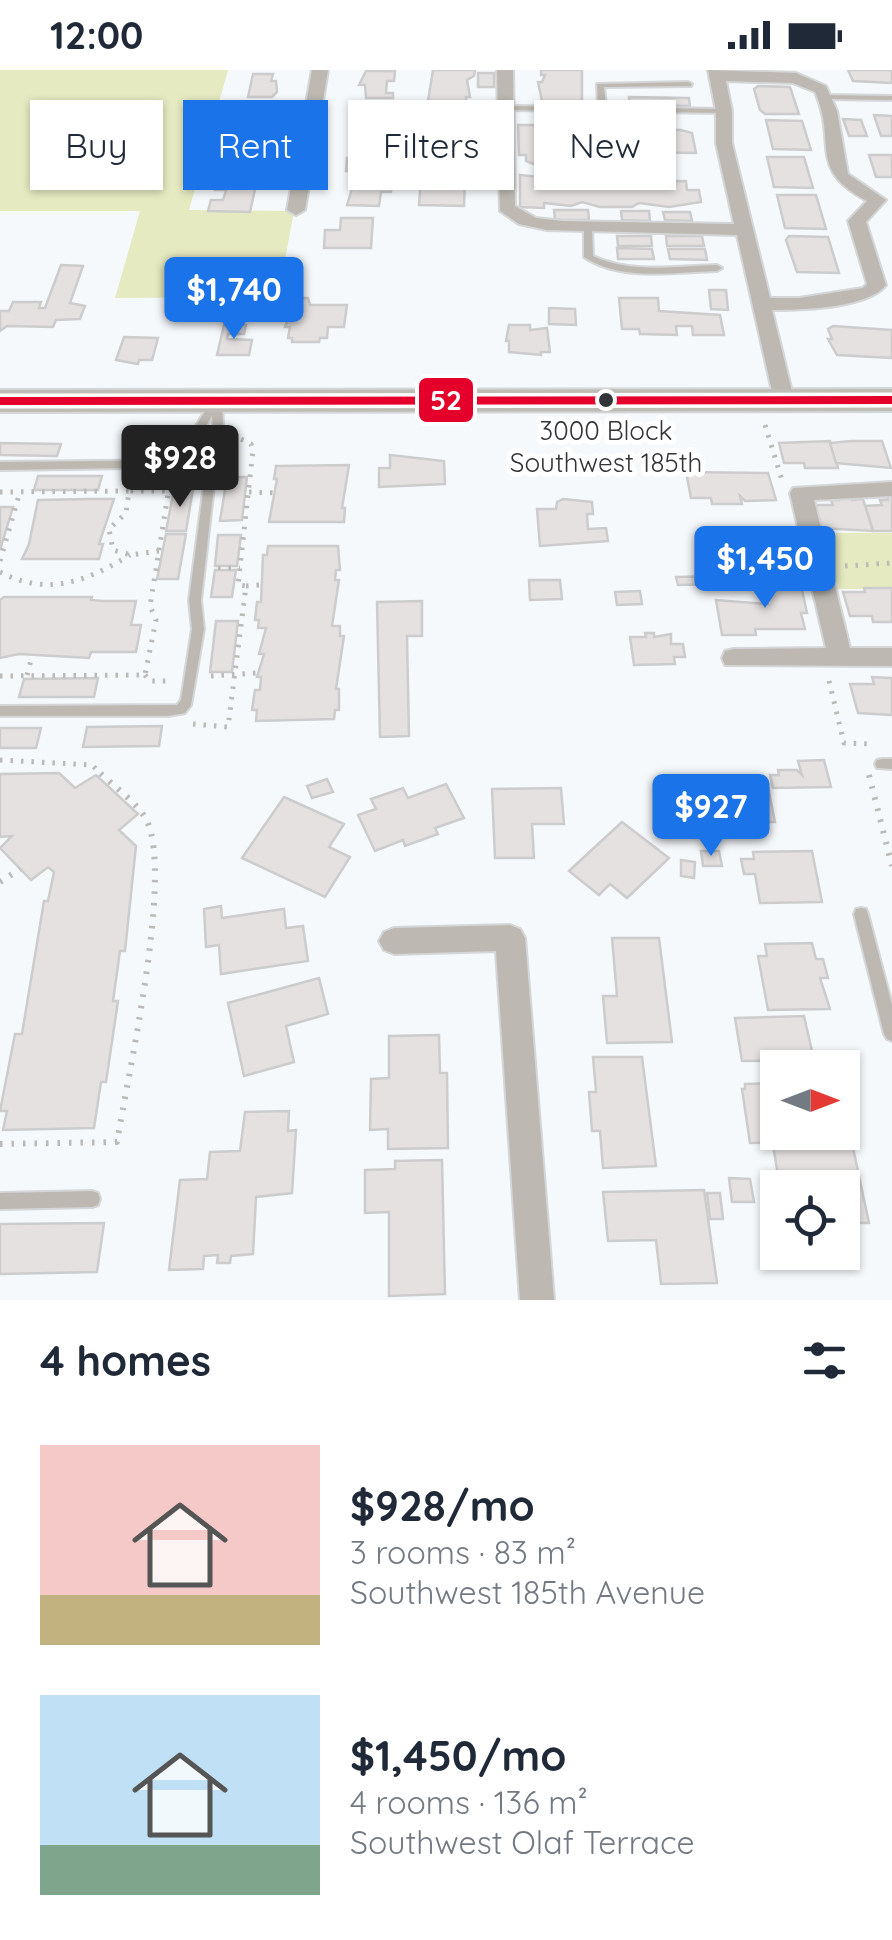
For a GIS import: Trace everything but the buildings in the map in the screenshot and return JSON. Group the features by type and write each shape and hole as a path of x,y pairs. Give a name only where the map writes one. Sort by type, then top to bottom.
{"main road":[{"path":"0,400 219,417 772,400 892,400"}],"street":[{"path":"296,210 320,70"},
{"path":"505,70 505,100"},
{"path":"762,304 799,304 869,293 877,284 856,222 885,200 845,182 837,171 836,136 826,97 815,84 796,78 716,73 724,111 724,143 762,304 772,400"},
{"path":"506,190 506,207 517,218 538,225 744,230"},
{"path":"832,657 805,492 892,490"},
{"path":"734,658 892,657"},
{"path":"394,941 510,938 536,1300"}],"lane":[{"path":"601,100 600,86 604,84 688,84"},
{"path":"826,97 892,98"},
{"path":"676,110 724,111"},
{"path":"588,227 589,257 595,261 622,267 717,268"},
{"path":"0,466 205,463 219,450 219,417"},
{"path":"0,711 180,709 188,701 210,477 205,463 193,450 196,434 219,417"},
{"path":"861,914 892,1034"},
{"path":"0,1201 92,1200"}],"path":[{"path":"772,400 778,478 805,492"},
{"path":"219,417 251,444 238,586 260,586"},
{"path":"0,676 145,675 156,620 150,606 173,464"},
{"path":"0,561 28,465"},
{"path":"129,491 126,513 107,528 113,550 131,555"},
{"path":"0,492 169,491"},
{"path":"248,492 276,493"},
{"path":"0,572 28,586 52,590 76,583 131,555 160,550"},
{"path":"818,570 892,563"},
{"path":"180,709 196,728 228,727 246,586"},
{"path":"50,598 52,590"},
{"path":"26,676 32,656"},
{"path":"832,657 844,743 876,744"},
{"path":"234,676 258,673"},
{"path":"0,760 92,765 145,817 154,842 152,921 117,1142 0,1144"},
{"path":"887,764 871,770 868,783 892,866"},
{"path":"0,882 20,869"}],"green space":[{"path":"0,70 228,70 220,100 183,100 183,190 195,190 189,210 294,211 278,297 115,298 140,211 0,211"},
{"path":"823,533 892,533 892,589 838,589"}],"transit line":[{"name":"52","path":"0,401 892,400"}],"place":[{"name":"3000 Block Southwest 185th","path":"606,400"}]}
